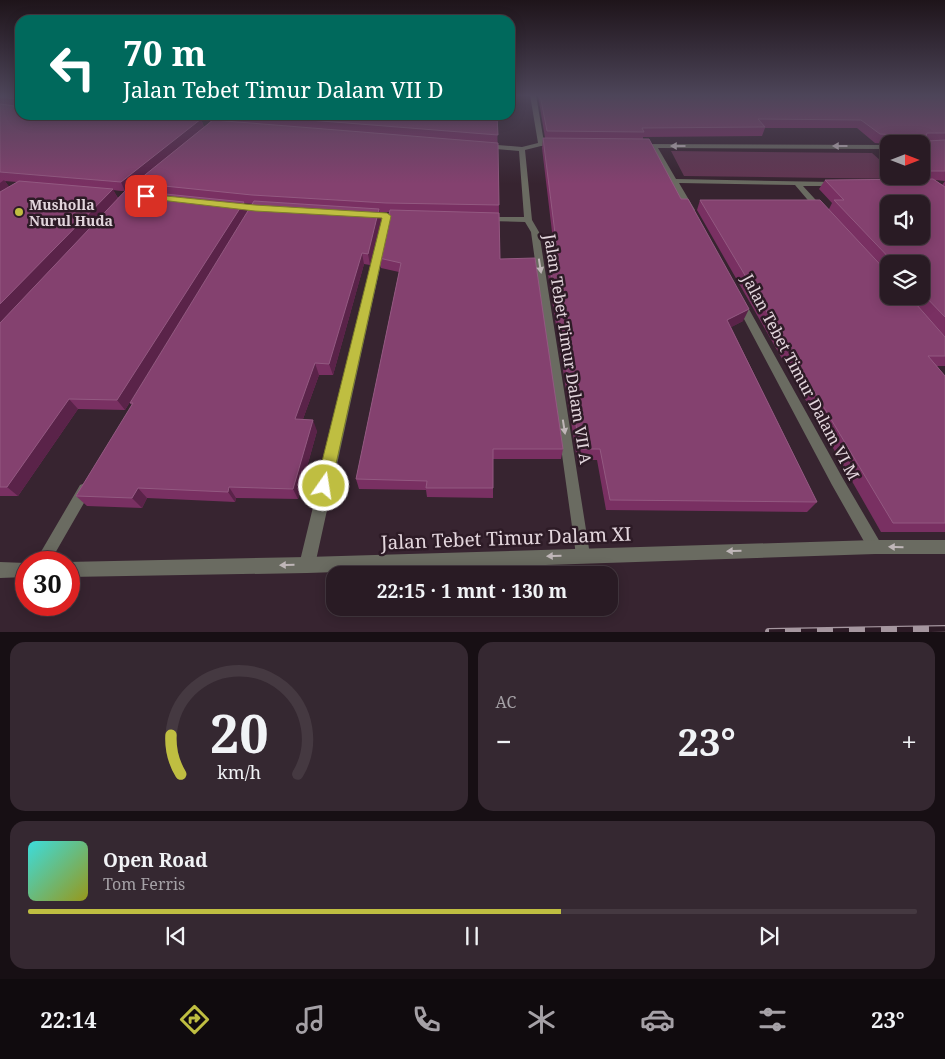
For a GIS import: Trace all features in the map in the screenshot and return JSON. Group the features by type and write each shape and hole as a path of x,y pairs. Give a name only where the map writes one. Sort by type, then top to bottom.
{"street":[{"path":"538,124 541,144"},
{"path":"475,145 522,149 541,144 560,144"},
{"path":"635,146 880,146"},
{"path":"653,146 675,181 698,224"},
{"name":"Jalan Tebet Timur Dalam VII A","path":"522,149 528,220 535,232 583,555"},
{"path":"114,209 150,176"},
{"path":"675,181 838,184"},
{"path":"798,184 830,220"},
{"path":"358,214 415,217"},
{"path":"307,565 387,216"},
{"path":"481,218 528,220"},
{"name":"Jalan Tebet Timur Dalam VI M","path":"735,292 837,481 875,547"},
{"path":"49,551 90,482"},
{"name":"Jalan Tebet Timur Dalam XI","path":"80,569 307,565 583,555 875,547 945,547"},
{"path":"0,570 15,570"}],"shaded area":[{"path":"671,151 872,153 880,160 880,179 684,176"}],"building":[{"path":"0,124 194,124 121,182 0,172"},
{"path":"207,124 269,124 498,143 499,205 386,203 252,195 135,183"},
{"path":"366,124 497,124 498,135"},
{"path":"546,124 763,124 765,127 642,128 644,132 547,131"},
{"path":"867,124 945,124 945,133 880,134"},
{"path":"543,138 649,139 681,199 688,199 749,309 727,320 817,502 610,500 600,449 580,449 548,257 558,257"},
{"path":"945,140 945,171 930,171 930,141"},
{"path":"880,179 880,185 930,185 930,179 933,179 945,187 945,317 930,301 930,255 886,255 834,200 844,200 825,180"},
{"path":"19,181 113,189 0,304 0,192"},
{"path":"126,190 244,202 117,400 69,399 7,487 0,487 0,323"},
{"path":"700,200 820,200 880,264 880,305 917,305 945,337 945,356 928,356 945,376 945,523 893,523"},
{"path":"254,201 379,209 368,254 362,253 329,364 315,363 295,419 313,420 293,489 229,487 228,492 138,488 132,498 76,496 133,403 130,403"},
{"path":"390,210 499,213 500,259 535,258 563,449 493,449 493,488 426,488 427,481 356,479 401,263 379,258"}],"railway":[{"path":"769,632 945,629"}],"place":[{"name":"Musholla Nurul Huda","path":"19,212"}],"route":[{"path":"146,196 255,208 387,216 324,486"}]}
